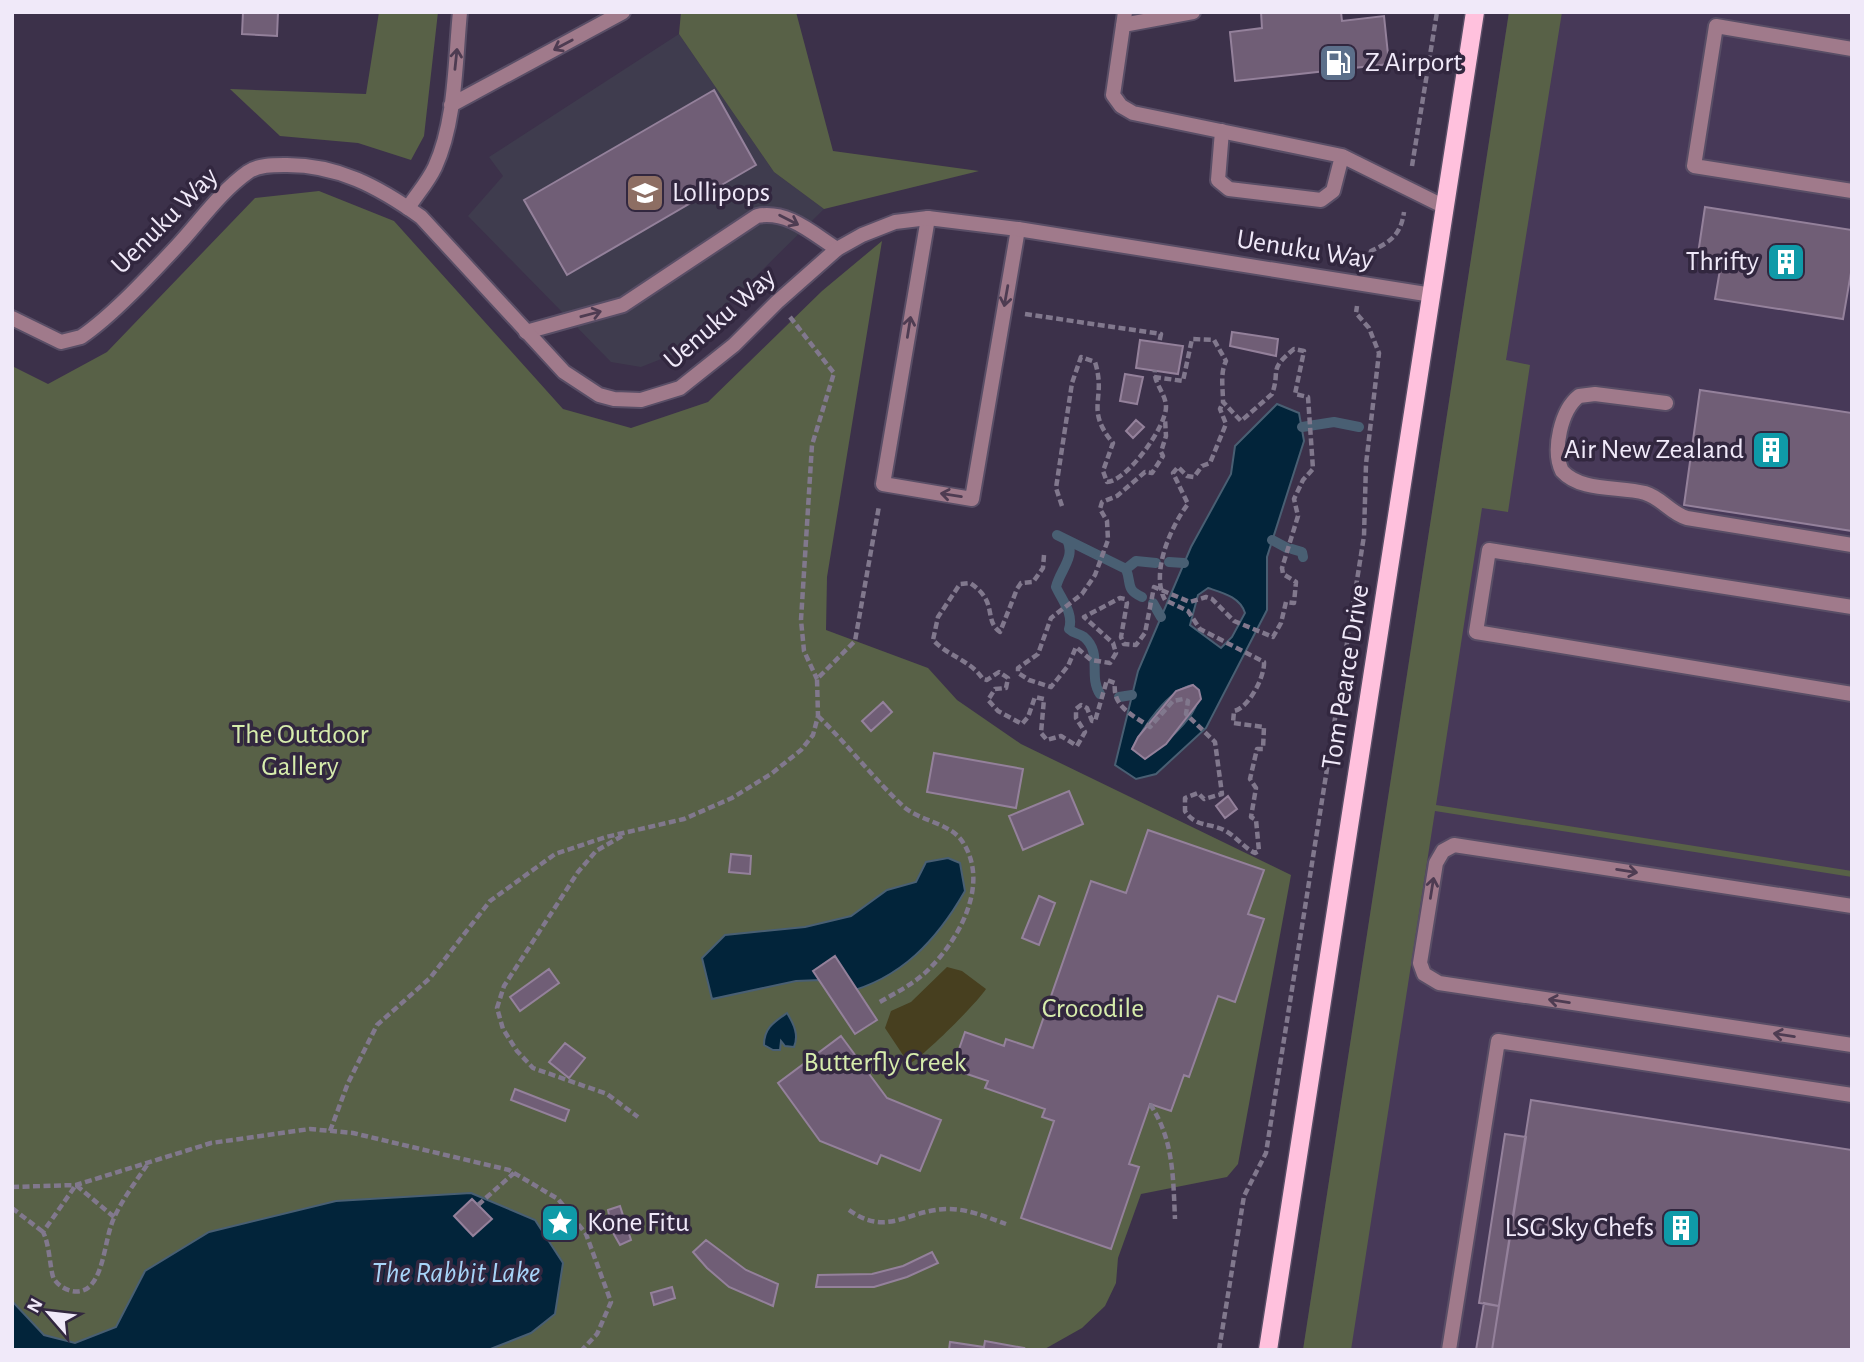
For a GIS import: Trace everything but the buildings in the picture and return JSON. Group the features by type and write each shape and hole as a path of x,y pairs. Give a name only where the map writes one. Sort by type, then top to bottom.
{"main road":[{"name":"Tom Pearce Drive","path":"1268,1350 1475,12"}],"street":[{"path":"408,208 436,166 451,106 460,12"},
{"path":"451,106 622,12"},
{"path":"1193,12 1124,19 1114,95 1121,106 1133,113 1342,156 1445,207"},
{"path":"1852,49 1716,26 1694,166 1852,191"},
{"path":"1222,131 1218,180 1229,189 1321,200 1333,191 1342,156"},
{"name":"Uenuku Way","path":"12,318 61,342 81,337 177,246 250,171 269,165 320,167 354,177 408,208 421,217 564,372 584,387 614,399 641,400 680,388 734,345 777,302 837,249 862,235 895,222 928,218 1018,229 1432,295"},
{"path":"526,332 623,305 757,216 771,213 784,216 837,249"},
{"path":"928,218 883,484 972,499 1018,229"},
{"path":"1667,403 1595,394 1579,396 1563,416 1558,457 1562,471 1579,482 1654,496 1676,515 1687,518 1852,545"},
{"path":"1852,607 1489,550 1476,632 1852,694"},
{"path":"1852,906 1454,845 1443,850 1436,863 1420,963 1424,975 1439,983 1852,1045"},
{"path":"1449,1350 1499,1041 1852,1095"}],"path":[{"path":"1219,1350 1244,1196 1266,1153 1364,536 1366,464 1379,353 1369,328 1356,313 1371,251 1390,243 1402,226 1437,12"},
{"path":"330,1131 348,1083 377,1025 430,978 490,901 555,854 684,819 752,786 801,750 813,735 818,716 817,679 804,652 801,620 812,445 834,373 777,302"},
{"path":"1003,311 1161,334 1159,343"},
{"path":"1044,555 1039,576 1033,582 1021,583 1017,589 1000,632 992,623 990,603 985,595 970,583 960,584 945,605 933,640 953,657 962,658 974,667 983,679 988,680 999,672 1009,678 1006,688 995,689 988,700 998,711 1022,724 1028,717 1035,697 1044,699 1041,733 1046,740 1061,736 1077,746 1085,732 1076,718 1076,709 1081,705 1087,708 1092,721 1095,721 1107,680 1115,683 1115,696 1121,707 1150,727 1173,701 1188,701 1186,714 1215,742 1222,794 1204,799 1198,793 1190,794 1183,806 1188,817 1204,826 1222,829 1255,853 1259,851 1259,835 1256,820 1251,817 1256,788 1250,779 1257,749 1263,749 1264,727 1233,723 1234,711 1240,710 1253,695 1264,668 1258,659 1200,629 1188,611 1164,595 1154,587 1151,589 1151,609 1145,633 1136,645 1124,644 1121,637 1127,603 1125,599 1120,598 1084,617 1116,649 1110,663 1100,664 1091,660 1076,647 1068,666 1051,687 1029,680 1018,673 1018,668 1038,654 1051,618 1087,588 1095,575 1108,540 1107,521 1100,509 1102,502 1116,496 1145,472 1152,473 1163,456 1161,452 1166,436 1164,397 1155,373 1183,381 1192,339 1214,340 1226,361 1221,375 1225,385 1220,409 1226,424 1210,463 1202,466 1194,477 1178,467 1173,473 1188,504 1176,519 1163,549 1164,595"},
{"path":"1164,595 1190,602 1206,597 1234,621 1273,637 1281,623 1286,602 1294,603 1296,582 1283,574 1282,568 1298,516 1294,499 1313,469 1308,397 1295,394 1304,351 1294,349 1275,370 1272,394 1241,421 1223,402"},
{"path":"1062,506 1056,488 1067,432 1072,383 1081,357 1095,362 1101,384 1094,408 1103,435 1113,443 1104,480 1113,482 1125,474 1161,429 1165,418"},
{"path":"817,679 855,642 883,484"},
{"path":"818,716 903,806 962,840 972,866 974,889 965,917 948,947 930,968 904,990 878,1003"},
{"path":"626,833 596,851 578,872 504,986 497,1008 503,1029 517,1051 533,1068 607,1094 638,1117"},
{"path":"1150,1104 1160,1119 1171,1150 1175,1219"},
{"path":"12,1187 76,1185 211,1143 310,1129 382,1139 514,1173 558,1199 586,1234 611,1302 597,1334 582,1350"},
{"path":"12,1208 43,1232 52,1257 52,1276 72,1292 83,1291 92,1284 114,1217 149,1162"},
{"path":"478,1205 514,1173"},
{"path":"76,1185 114,1217"},
{"path":"43,1232 76,1185"},
{"path":"849,1209 862,1219 884,1223 935,1210 970,1210 1006,1224"}],"shaded area":[{"path":"1509,12 1852,12 1852,1350 1303,1350"},
{"name":"Lollipops","path":"679,34 774,172 824,209 679,352 641,367 611,362 468,216 503,176 489,157"}],"green space":[{"path":"379,12 438,12 424,136 411,160 358,143 280,136 230,89 366,94"},
{"path":"681,12 796,12 833,151 979,171 824,209 774,172 679,34"},
{"path":"1509,12 1562,12 1506,360 1530,365 1508,512 1482,508 1436,805 1852,871 1852,877 1435,811 1351,1350 1303,1350"},
{"path":"319,191 394,221 563,409 631,428 708,402 822,291 882,241 827,577 826,630 928,668 957,700 1021,744 1291,875 1238,1164 1227,1177 1141,1194 1118,1258 1116,1283 1105,1306 1082,1328 1043,1350 12,1350 12,366 48,384 107,352 255,198"}],"sand":[{"path":"947,967 962,971 986,989 949,1029 909,1064 885,1028 891,1011 911,1002"}],"water":[{"path":"1277,404 1299,413 1304,441 1267,557 1267,610 1206,728 1156,774 1136,779 1115,765 1138,671 1191,547 1231,474 1235,446","holes":["1208,588 1235,599 1245,613 1232,637 1221,648 1190,625 1198,595","1193,685 1198,693 1197,703 1192,714 1173,735 1145,758 1132,749 1166,701"]},
{"path":"948,858 960,863 965,891 929,941 915,955 883,978 844,993 820,980 796,981 712,999 702,958 725,935 805,927 851,916 887,890 916,882 926,862"},
{"path":"787,1013 795,1030 794,1047 785,1046 781,1041 780,1050 773,1050 764,1045 766,1034 774,1023"},
{"name":"The Rabbit Lake","path":"471,1193 535,1220 563,1263 555,1314 531,1333 488,1350 12,1350 12,1301 44,1335 75,1343 116,1327 145,1271 209,1232 336,1201"}],"waterway":[{"path":"1302,427 1334,422 1359,427"},
{"path":"1057,535 1126,569 1136,561 1156,563"},
{"path":"1067,540 1069,558 1056,587 1069,613 1069,629 1084,637 1093,650 1095,680 1100,694"},
{"path":"1272,540 1287,548"},
{"path":"1292,549 1302,552 1303,557"},
{"path":"1169,562 1184,563"},
{"path":"1126,569 1131,589 1142,597"},
{"path":"1153,603 1161,617"},
{"path":"1119,697 1132,695"}],"place":[{"name":"Z Airport","path":"1338,63"},
{"name":"Lollipops","path":"645,193"},
{"name":"Thrifty","path":"1786,262"},
{"name":"Air New Zealand","path":"1771,450"},
{"name":"Kone Fitu","path":"560,1223"},
{"name":"LSG Sky Chefs","path":"1681,1228"}],"park label":[{"name":"The Outdoor Gallery","path":"300,751"},
{"name":"Crocodile","path":"1093,1009"},
{"name":"Butterfly Creek","path":"885,1063"}]}
